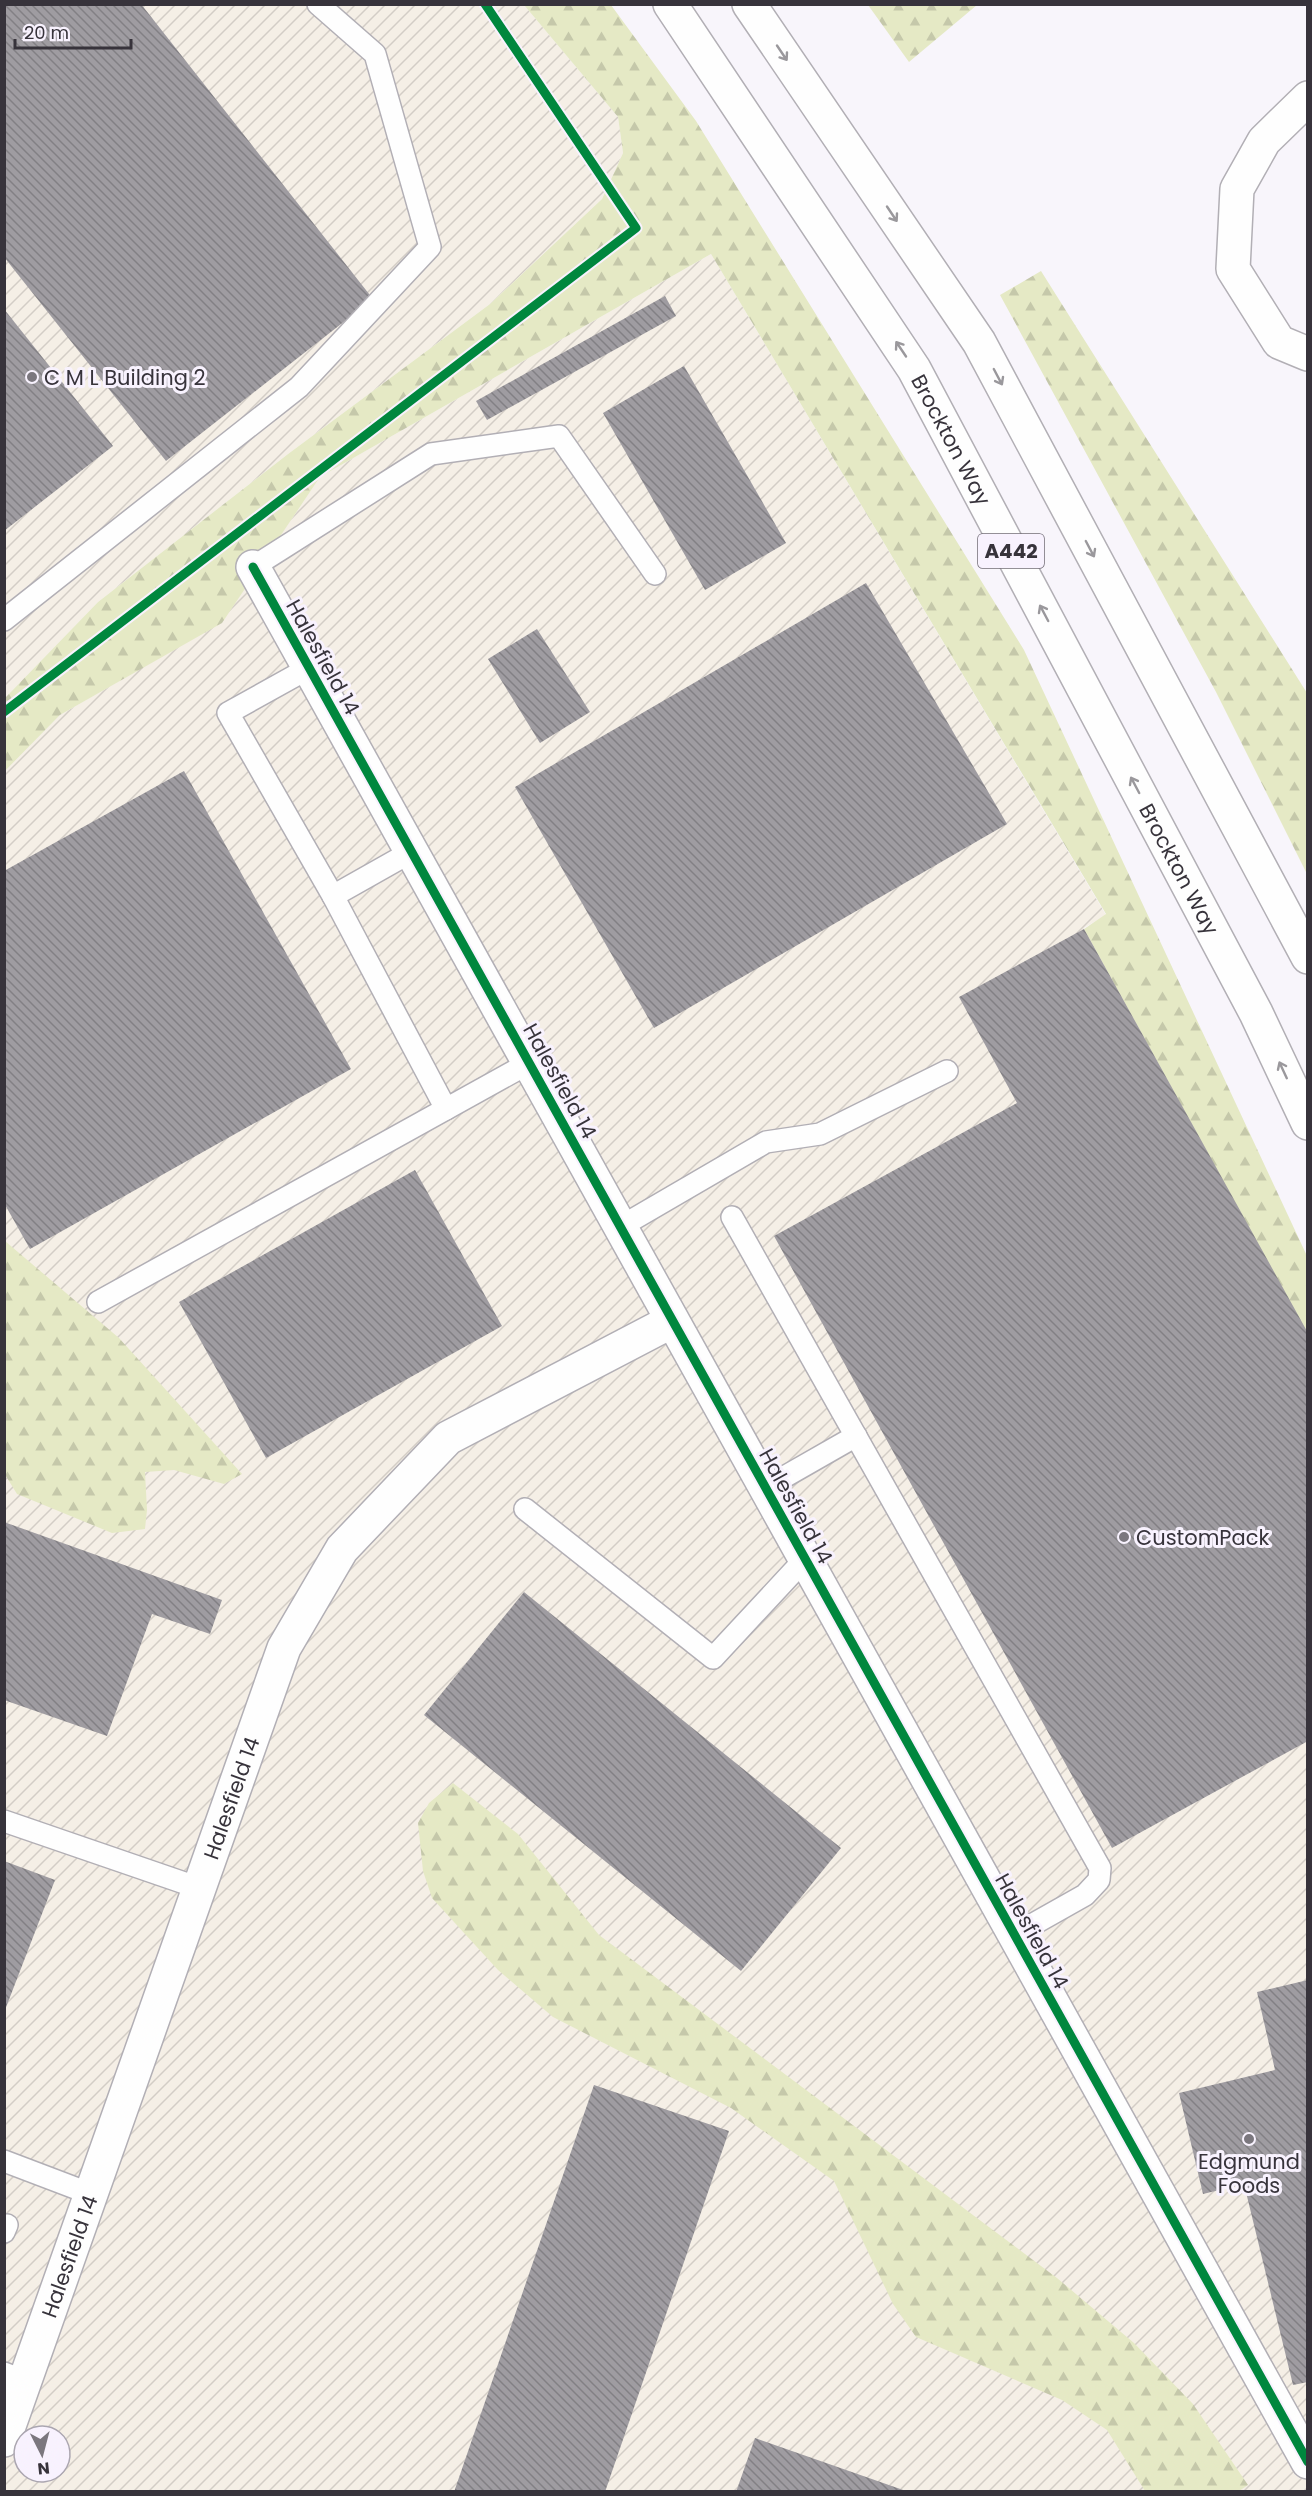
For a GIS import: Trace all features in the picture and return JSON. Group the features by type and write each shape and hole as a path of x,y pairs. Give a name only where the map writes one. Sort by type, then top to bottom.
{"main road":[{"name":"Brockton Way","path":"670,4 914,369 1256,1013 1308,1123"},
{"path":"749,4 979,342 1308,957"},
{"path":"1308,98 1264,141 1237,189 1233,269 1279,342 1308,354"},
{"name":"Halesfield 14","path":"253,567 1308,2462"},
{"name":"Halesfield 14","path":"4,2440 15,2377 91,2194 284,1648 342,1549 448,1438 672,1321"}],"lane":[{"path":"4,620 299,387 430,247 375,54 318,4"},
{"path":"253,567 431,454 559,436 654,574"},
{"path":"309,668 228,713 333,896 446,1109"},
{"path":"333,896 411,852"},
{"path":"98,1302 529,1063"},
{"path":"621,1227 766,1142 820,1134 946,1071"},
{"path":"732,1217 1100,1868 1099,1880 1085,1895 1014,1935"},
{"path":"765,1488 856,1436"},
{"path":"525,1509 713,1659 805,1559"},
{"path":"4,1821 199,1888"},
{"path":"4,2161 91,2194"}],"shaded area":[{"path":"5,5 524,5 618,117 623,153 602,199 490,304 288,454 98,602 5,698"},
{"path":"711,254 1106,915 1084,928 1307,1333 1307,2491 5,2492 5,771 60,715 222,622 320,477"}],"green space":[{"path":"524,5 611,5 696,121 1024,650 1307,1256 1307,1333 1084,929 1106,914 711,254 320,477 222,623 60,715 5,771 5,698 98,602 288,454 490,304 602,199 623,153 618,117"},
{"path":"868,5 977,5 909,62"},
{"path":"1041,271 1307,693 1307,874 1216,692 1000,295"},
{"path":"5,1241 119,1338 242,1474 224,1484 174,1470 145,1472 147,1510 145,1529 112,1533 17,1494 4,1473"},
{"path":"453,1783 518,1834 599,1935 1057,2278 1134,2343 1193,2404 1248,2485 1239,2491 1145,2491 1107,2430 1062,2400 916,2337 893,2304 834,2181 731,2108 553,2017 498,1970 432,1898 423,1871 418,1823 429,1803"}],"building":[{"path":"4,4 141,4 373,299 166,461 4,257"},
{"path":"665,296 676,316 487,420 476,401"},
{"name":"C M L Building 2","path":"4,309 113,446 4,531"},
{"path":"684,366 786,543 705,590 603,413"},
{"path":"866,583 1007,824 654,1028 515,787"},
{"path":"537,629 590,712 540,743 488,659"},
{"path":"184,771 351,1069 30,1249 4,1203 4,871"},
{"name":"CustomPack","path":"1084,929 1308,1333 1308,1741 1112,1848 774,1236 1017,1103 959,997"},
{"path":"415,1170 502,1326 266,1458 179,1302"},
{"path":"4,1522 222,1600 210,1634 152,1614 107,1736 4,1700"},
{"path":"524,1592 841,1848 741,1971 424,1715"},
{"path":"4,1861 55,1880 5,2010 4,2010"},
{"name":"Edgmund Foods","path":"1308,1980 1308,2382 1293,2385 1244,2184 1203,2194 1179,2093 1275,2070 1257,1992"},
{"path":"594,2085 729,2131 605,2492 454,2492"},
{"path":"755,2438 906,2491 906,2492 736,2492"}],"cycle path":[{"path":"4,712 636,228 485,4"},
{"path":"253,567 1308,2462"}],"place":[{"name":"C M L Building 2","path":"32,377"},
{"name":"CustomPack","path":"1124,1537"},
{"name":"Edgmund Foods","path":"1249,2139"}]}
